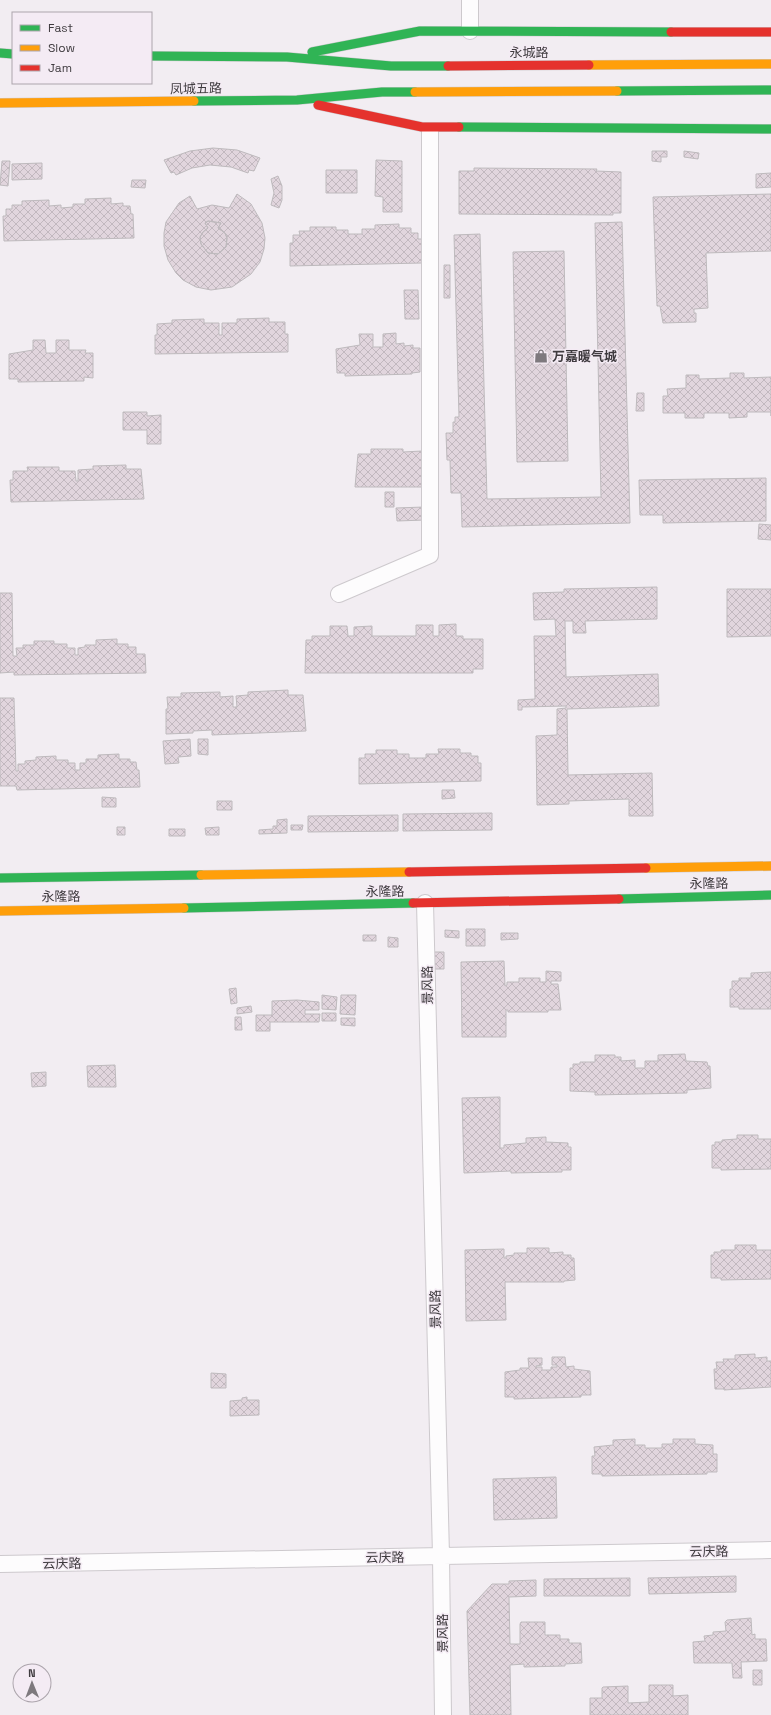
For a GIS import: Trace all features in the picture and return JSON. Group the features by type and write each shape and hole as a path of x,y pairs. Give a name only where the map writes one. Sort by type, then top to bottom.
{"main road":[{"path":"152,56 287,57 420,31 771,32"},
{"path":"0,54 12,54"},
{"name":"永城路","path":"287,57 391,66 771,64"},
{"path":"297,100 382,92 771,90"},
{"path":"297,100 422,127 771,129"},
{"name":"凤城五路","path":"0,103 297,100"},
{"name":"永隆路","path":"0,878 771,866"},
{"name":"永隆路","path":"0,911 425,903 771,894"}],"street":[{"path":"470,0 470,31"},
{"path":"339,594 430,555 430,131"},
{"name":"景风路","path":"425,903 441,1556 443,1715"},
{"name":"云庆路","path":"0,1564 771,1550"}],"building":[{"path":"213,148 237,150 260,158 254,171 249,170 248,173 231,167 210,165 192,168 176,175 174,172 171,173 164,160 190,151"},
{"path":"652,151 667,151 667,157 661,157 661,162 652,161"},
{"path":"684,151 699,153 698,159 684,157"},
{"path":"376,160 402,161 402,212 383,212 383,197 375,196"},
{"path":"2,161 10,161 8,186 0,185"},
{"path":"42,163 42,179 12,180 12,164"},
{"path":"474,168 597,169 596,171 621,172 621,213 613,213 613,215 459,214 459,171 474,171"},
{"path":"326,170 357,170 357,193 326,193"},
{"path":"771,173 771,187 756,188 756,174"},
{"path":"278,176 282,186 282,200 279,208 271,205 274,193 271,179"},
{"path":"132,180 146,180 145,188 131,187"},
{"path":"237,194 251,204 262,223 265,238 264,249 260,262 251,274 232,287 211,290 196,287 183,280 176,273 168,260 164,246 166,222 179,203 190,196 197,209 212,205 229,208","holes":["208,221 221,223 218,228 225,233 227,238 226,247 218,254 208,253 201,244 200,237 208,228 205,223"]},
{"path":"771,194 771,251 706,253 708,308 694,309 694,313 696,313 696,322 663,323 660,306 657,306 653,197"},
{"path":"111,198 111,204 123,203 123,206 130,206 131,214 133,214 134,238 4,241 3,216 6,216 6,209 12,209 12,205 22,205 22,201 49,200 49,206 61,205 61,208 73,207 73,204 85,204 85,199"},
{"path":"208,221 221,223 218,228 225,233 227,238 226,247 218,254 208,253 201,244 200,237 208,228 205,223"},
{"path":"622,222 630,523 462,527 461,493 451,493 450,460 447,460 446,433 453,433 453,422 455,422 455,417 459,417 454,235 480,234 487,499 601,497 595,223"},
{"path":"399,224 399,228 411,228 411,233 418,233 418,239 422,239 422,263 290,266 290,243 293,243 293,235 300,235 299,231 310,231 310,227 336,227 336,230 348,230 348,234 362,234 362,229 375,229 375,225"},
{"name":"万嘉暖气城","path":"564,251 568,461 517,462 513,252"},
{"path":"444,265 450,265 450,298 444,298"},
{"path":"404,290 418,290 419,319 405,319"},
{"path":"269,318 269,322 285,322 285,334 288,334 288,352 155,354 155,335 157,335 157,324 172,323 172,320 204,319 204,323 219,323 219,335 222,335 222,323 237,323 237,319"},
{"path":"396,333 396,344 404,343 404,346 413,345 413,348 420,348 420,372 412,374 345,376 345,373 337,373 336,349 360,345 359,334 373,334 373,347 383,347 383,334"},
{"path":"33,340 45,340 46,353 56,353 56,340 69,340 69,350 86,350 85,353 93,353 93,378 84,377 84,381 18,382 18,379 9,379 9,354 33,350"},
{"path":"730,373 744,373 744,378 771,377 771,412 747,412 747,417 729,418 729,413 704,413 704,418 685,418 685,413 663,413 663,396 668,396 667,389 686,388 686,375 699,375 699,379 730,378"},
{"path":"637,393 644,393 644,411 636,411"},
{"path":"123,412 147,412 147,416 161,415 161,444 147,444 147,430 123,430"},
{"path":"371,449 403,449 403,452 422,451 422,464 424,464 424,487 355,487 358,454 371,454"},
{"path":"126,465 126,469 141,469 144,499 11,502 10,480 13,480 13,471 28,471 27,467 59,467 59,471 75,471 76,481 78,481 78,470 93,469 93,466"},
{"path":"766,478 766,521 663,523 663,515 640,515 639,480"},
{"path":"385,492 394,492 394,507 385,507"},
{"path":"424,507 425,520 397,521 396,508"},
{"path":"759,524 771,525 771,540 758,539"},
{"path":"657,587 657,619 585,621 586,633 573,633 573,621 565,621 566,677 658,674 659,706 567,709 568,775 652,773 653,816 629,816 629,799 569,801 569,804 537,805 536,736 557,735 557,709 566,708 566,706 522,707 522,710 518,710 518,700 535,699 534,636 556,636 555,619 534,620 533,593 564,592 564,589"},
{"path":"727,589 771,589 771,636 727,637"},
{"path":"0,593 12,593 13,656 17,656 16,648 23,648 23,645 34,645 34,641 54,641 54,644 67,644 67,648 75,648 75,655 78,655 78,648 85,647 85,645 96,645 96,640 117,639 117,644 128,644 128,647 136,647 136,654 145,654 146,673 14,675 14,672 0,673"},
{"path":"456,624 456,636 463,636 463,639 483,639 483,669 473,669 473,673 305,673 306,640 312,640 312,636 330,636 330,626 347,626 348,636 354,636 354,627 372,626 372,636 416,636 416,625 433,625 433,636 439,636 439,625"},
{"path":"288,690 288,695 303,695 306,731 212,735 212,730 193,731 193,733 166,734 166,709 168,709 167,697 181,697 181,693 220,692 220,697 233,696 233,707 237,707 236,696 248,695 248,692"},
{"path":"0,698 14,698 16,771 18,771 18,764 25,764 25,761 36,760 36,757 56,756 56,760 68,760 68,763 75,763 75,770 80,770 80,763 86,763 86,759 98,759 98,755 119,754 119,759 130,759 130,762 136,762 137,770 139,770 140,787 17,790 16,786 0,786"},
{"path":"190,739 191,756 178,757 179,763 165,764 163,741"},
{"path":"198,739 208,739 208,755 198,754"},
{"path":"438,749 460,749 460,753 471,753 471,756 478,756 478,763 481,763 481,781 359,784 359,758 365,758 365,754 376,754 376,750 397,750 397,754 409,754 409,758 426,758 426,754 439,754"},
{"path":"442,790 454,790 455,798 442,799"},
{"path":"102,797 116,798 116,807 102,807"},
{"path":"217,801 232,801 232,810 217,810"},
{"path":"492,813 492,830 403,831 403,814"},
{"path":"398,815 398,831 308,832 308,816"},
{"path":"287,819 287,833 259,834 259,830 273,829 273,826 277,826 277,820"},
{"path":"291,825 303,825 302,830 291,830"},
{"path":"117,827 125,827 125,835 117,835"},
{"path":"219,827 219,835 206,835 205,828"},
{"path":"169,829 185,829 185,836 169,836"},
{"path":"466,929 485,929 485,946 466,946"},
{"path":"445,930 459,931 459,938 445,937"},
{"path":"501,933 518,933 518,939 501,940"},
{"path":"363,935 376,935 376,941 363,941"},
{"path":"388,937 398,938 398,947 388,947"},
{"path":"434,952 444,952 444,969 434,969"},
{"path":"504,961 505,986 507,985 507,982 519,982 519,978 540,978 540,982 546,982 546,971 561,972 561,981 551,981 551,984 558,984 561,1010 548,1010 548,1012 508,1012 508,1010 506,1010 506,1037 462,1037 461,962"},
{"path":"771,972 771,1009 739,1009 739,1007 730,1007 730,989 732,989 732,981 739,981 739,978 751,978 751,973"},
{"path":"236,988 237,1003 231,1004 229,989"},
{"path":"322,995 337,997 336,1010 322,1009"},
{"path":"341,995 356,995 355,1015 340,1014"},
{"path":"297,1000 319,1002 319,1010 305,1010 305,1014 320,1014 319,1022 270,1022 270,1031 256,1031 256,1015 272,1015 272,1001"},
{"path":"251,1006 252,1012 237,1014 237,1008"},
{"path":"322,1013 336,1013 336,1021 322,1021"},
{"path":"235,1017 241,1017 242,1030 235,1030"},
{"path":"341,1018 355,1018 355,1026 341,1025"},
{"path":"685,1054 686,1061 707,1062 708,1066 710,1066 711,1088 687,1090 687,1093 595,1095 595,1092 570,1091 570,1068 573,1068 573,1064 580,1064 580,1062 595,1062 595,1055 615,1055 615,1057 621,1057 621,1061 635,1060 635,1068 645,1068 645,1061 658,1061 658,1055"},
{"path":"115,1065 116,1087 88,1087 87,1066"},
{"path":"46,1072 46,1086 32,1087 31,1073"},
{"path":"500,1097 500,1148 504,1148 504,1145 526,1143 526,1138 546,1137 546,1142 568,1143 568,1147 571,1147 571,1170 562,1170 562,1172 511,1173 511,1171 464,1173 462,1098"},
{"path":"737,1135 758,1135 758,1139 771,1139 771,1169 721,1170 721,1168 712,1168 712,1145 715,1145 715,1142 722,1142 722,1140 737,1139"},
{"path":"735,1245 756,1245 756,1250 771,1250 771,1279 721,1280 721,1278 711,1278 711,1255 714,1255 714,1252 721,1252 721,1250 735,1250"},
{"path":"527,1248 549,1248 549,1253 563,1252 563,1255 571,1255 571,1258 574,1258 575,1280 564,1282 505,1282 506,1320 466,1321 465,1250 504,1249 504,1258 506,1258 506,1256 514,1255 514,1253 527,1253"},
{"path":"755,1354 755,1358 767,1357 767,1361 771,1361 771,1387 724,1390 715,1389 714,1369 717,1369 716,1362 724,1362 723,1359 735,1359 735,1355"},
{"path":"552,1357 565,1357 566,1367 574,1366 574,1369 590,1371 591,1395 581,1395 581,1397 514,1399 514,1397 505,1397 505,1372 520,1370 520,1368 529,1368 528,1358 542,1358 542,1365 536,1367 542,1367 542,1370 551,1370 551,1367 557,1367 557,1365 552,1365"},
{"path":"211,1373 226,1374 226,1388 211,1388"},
{"path":"247,1397 247,1400 259,1400 259,1415 230,1416 230,1401 242,1400 242,1398"},
{"path":"635,1439 635,1445 645,1445 645,1448 662,1448 662,1444 673,1444 673,1439 695,1439 695,1444 713,1445 713,1454 717,1454 717,1472 707,1472 707,1474 602,1476 602,1474 592,1474 592,1456 595,1456 594,1447 613,1445 613,1440"},
{"path":"556,1477 557,1518 494,1520 493,1479"},
{"path":"736,1576 736,1592 649,1594 648,1578"},
{"path":"630,1578 630,1596 544,1596 544,1579"},
{"path":"536,1580 536,1596 509,1597 510,1644 520,1644 521,1622 545,1622 545,1635 560,1635 560,1639 569,1639 569,1643 581,1643 582,1663 565,1664 565,1666 524,1667 524,1664 510,1665 511,1715 470,1715 467,1611 492,1584 509,1584 509,1581"},
{"path":"751,1618 752,1635 755,1634 755,1639 766,1639 767,1661 741,1662 742,1678 733,1678 732,1663 694,1663 693,1642 705,1641 704,1636 713,1635 713,1632 726,1631 725,1622 727,1620"},
{"path":"753,1670 762,1670 762,1685 753,1685"},
{"path":"649,1685 673,1685 673,1696 688,1695 688,1715 590,1715 590,1698 602,1698 603,1687 628,1686 628,1703 649,1702"}],"traffic: fast":[{"path":"312,52 420,31 671,32"},
{"path":"0,53 12,54"},
{"path":"152,56 287,57 391,66 448,66"},
{"path":"617,91 771,90"},
{"path":"194,101 297,100 382,92 415,92"},
{"path":"459,127 771,129"},
{"path":"0,878 201,875"},
{"path":"619,899 771,895"},
{"path":"184,908 413,903"}],"traffic: slow":[{"path":"589,65 771,64"},
{"path":"415,92 617,91"},
{"path":"0,103 194,101"},
{"path":"646,868 771,866"},
{"path":"201,875 409,872"},
{"path":"0,911 184,908"}],"traffic: jam":[{"path":"671,32 771,32"},
{"path":"448,66 589,65"},
{"path":"318,105 422,127 459,127"},
{"path":"409,872 646,868"},
{"path":"413,903 619,899"}],"place":[{"name":"万嘉暖气城","path":"541,356"}]}
